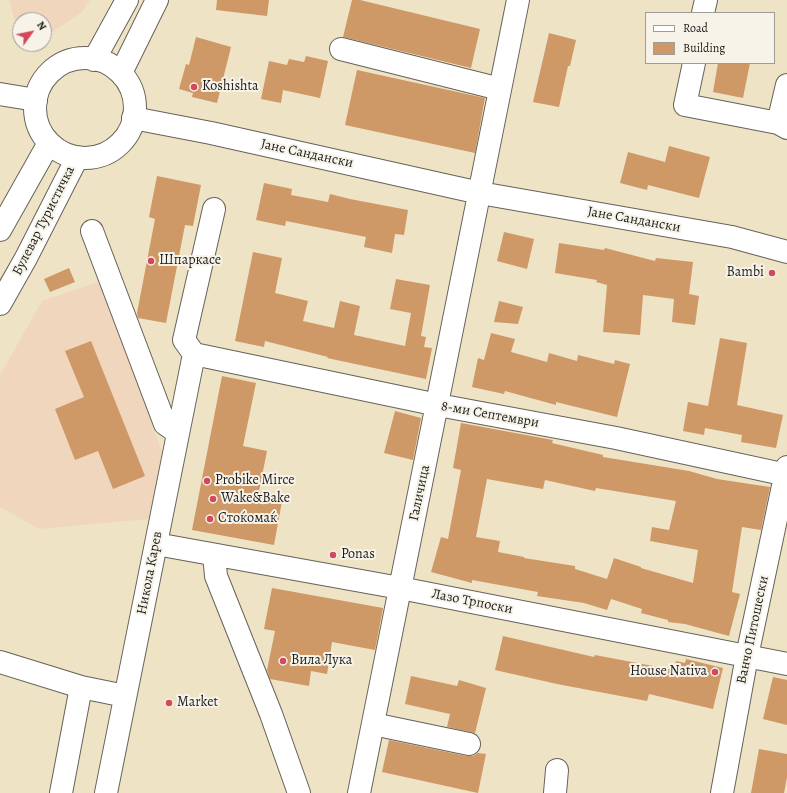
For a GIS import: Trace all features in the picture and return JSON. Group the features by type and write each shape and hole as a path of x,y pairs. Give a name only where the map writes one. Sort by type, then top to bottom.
{"street":[{"path":"94,60 127,0"},
{"path":"121,73 157,0"},
{"path":"480,193 518,0"},
{"path":"703,12 706,0"},
{"path":"341,49 500,89"},
{"path":"81,58 101,60 121,73 130,86 135,105 134,118 123,142 107,154 88,159 69,156 52,146 40,130 34,111 37,92 47,75 62,63 81,58"},
{"path":"694,64 685,105 783,126 787,85"},
{"path":"0,94 36,100"},
{"name":"Јане Сандански","path":"134,118 196,130 480,193 732,237 787,252"},
{"path":"0,230 49,143"},
{"name":"Булевар Туристичка","path":"0,304 26,258 77,158"},
{"name":"Галичица","path":"359,793 480,193"},
{"path":"194,354 184,340 214,209"},
{"path":"92,231 165,424 178,433"},
{"name":"8-ми Септември","path":"194,354 438,405 787,472"},
{"name":"Никола Карев","path":"106,793 194,354"},
{"name":"Ванчо Питошески","path":"722,793 747,656 787,472"},
{"name":"Лазо Трпоски","path":"156,544 400,588 787,664"},
{"path":"214,555 216,576 299,793"},
{"path":"0,662 80,687 125,696"},
{"path":"61,793 80,687"},
{"path":"373,724 469,744"},
{"path":"555,793 557,770"}],"shaded area":[{"path":"9,0 90,0 81,13 52,32 52,12 12,12"},
{"path":"102,281 169,472 160,518 39,529 0,507 0,375 42,301"}],"building":[{"path":"217,0 269,0 267,16 216,10"},
{"path":"352,0 360,0 480,29 471,68 343,37"},
{"path":"549,33 576,40 570,66 568,66 559,107 533,102"},
{"path":"196,37 231,47 217,103 192,97 193,93 179,89 186,64 189,65"},
{"path":"306,56 328,61 320,98 283,90 281,103 261,99 269,61 287,65 289,59 304,62"},
{"path":"718,64 750,64 743,98 713,92"},
{"path":"357,70 485,98 475,153 345,125"},
{"path":"669,146 710,157 699,198 648,185 647,190 620,183 628,152 665,162"},
{"path":"157,176 201,185 193,226 185,225 166,323 138,318 137,313 155,219 149,217"},
{"path":"264,183 292,189 291,195 328,202 330,194 408,210 404,235 395,234 392,253 364,247 366,237 286,221 285,226 256,220"},
{"path":"504,232 534,239 527,269 497,261"},
{"path":"559,243 604,250 605,248 655,261 656,258 693,262 689,294 699,296 695,325 672,322 674,299 643,295 640,335 603,332 607,285 596,282 597,280 555,273"},
{"path":"253,252 282,258 275,293 308,301 303,321 334,328 340,301 360,306 354,335 405,346 411,313 390,309 396,279 430,285 421,336 426,337 424,347 432,348 426,379 327,358 328,357 265,341 264,347 235,341"},
{"path":"69,268 75,282 50,292 44,279"},
{"path":"499,301 523,307 518,324 494,322"},
{"path":"491,333 515,339 511,352 547,362 549,353 577,361 578,355 614,364 615,360 630,364 617,417 556,402 556,405 505,391 504,394 472,387 478,358 484,360"},
{"path":"720,338 747,343 737,405 783,415 776,448 741,442 742,435 705,428 704,435 683,431 688,402 708,406"},
{"path":"91,341 145,476 113,489 98,451 75,460 55,409 84,397 65,351"},
{"path":"222,376 256,383 243,446 267,451 259,491 283,496 274,545 192,530"},
{"path":"395,411 421,418 413,460 384,453"},
{"path":"461,423 553,440 552,443 603,455 603,457 689,471 717,479 770,487 761,530 742,527 732,592 740,594 729,636 685,624 668,622 668,620 641,613 642,609 611,599 607,610 584,603 537,596 538,592 472,580 472,583 431,572 441,537 448,539 461,470 453,468","holes":["487,479 543,489 545,480 595,491 596,488 676,501 669,530 652,527 650,541 698,550 693,583 641,568 614,558 607,579 575,569 575,566 524,558 498,552 500,541 476,537"]},
{"path":"272,588 383,608 375,650 332,642 327,674 311,671 309,686 270,679 267,670 275,631 264,629"},
{"path":"503,636 594,657 595,655 674,670 676,661 685,663 686,659 723,668 713,709 649,694 647,701 557,684 495,670"},
{"path":"411,676 457,686 459,680 486,688 475,733 447,727 450,714 405,704"},
{"path":"773,677 787,680 787,725 763,719"},
{"path":"389,740 466,756 473,756 478,753 486,754 478,793 382,772"},
{"path":"759,749 787,754 787,777 784,793 751,793"}],"place":[{"name":"Koshishta","path":"194,87"},
{"name":"Шпаркасе","path":"151,261"},
{"name":"Bambi","path":"772,273"},
{"name":"Probike Mirce","path":"207,481"},
{"name":"Wake&Bake","path":"213,499"},
{"name":"Стоќомаќ","path":"210,519"},
{"name":"Ponas","path":"333,555"},
{"name":"Вила Лука","path":"283,661"},
{"name":"House Nativa","path":"715,672"},
{"name":"Market","path":"169,703"}]}
